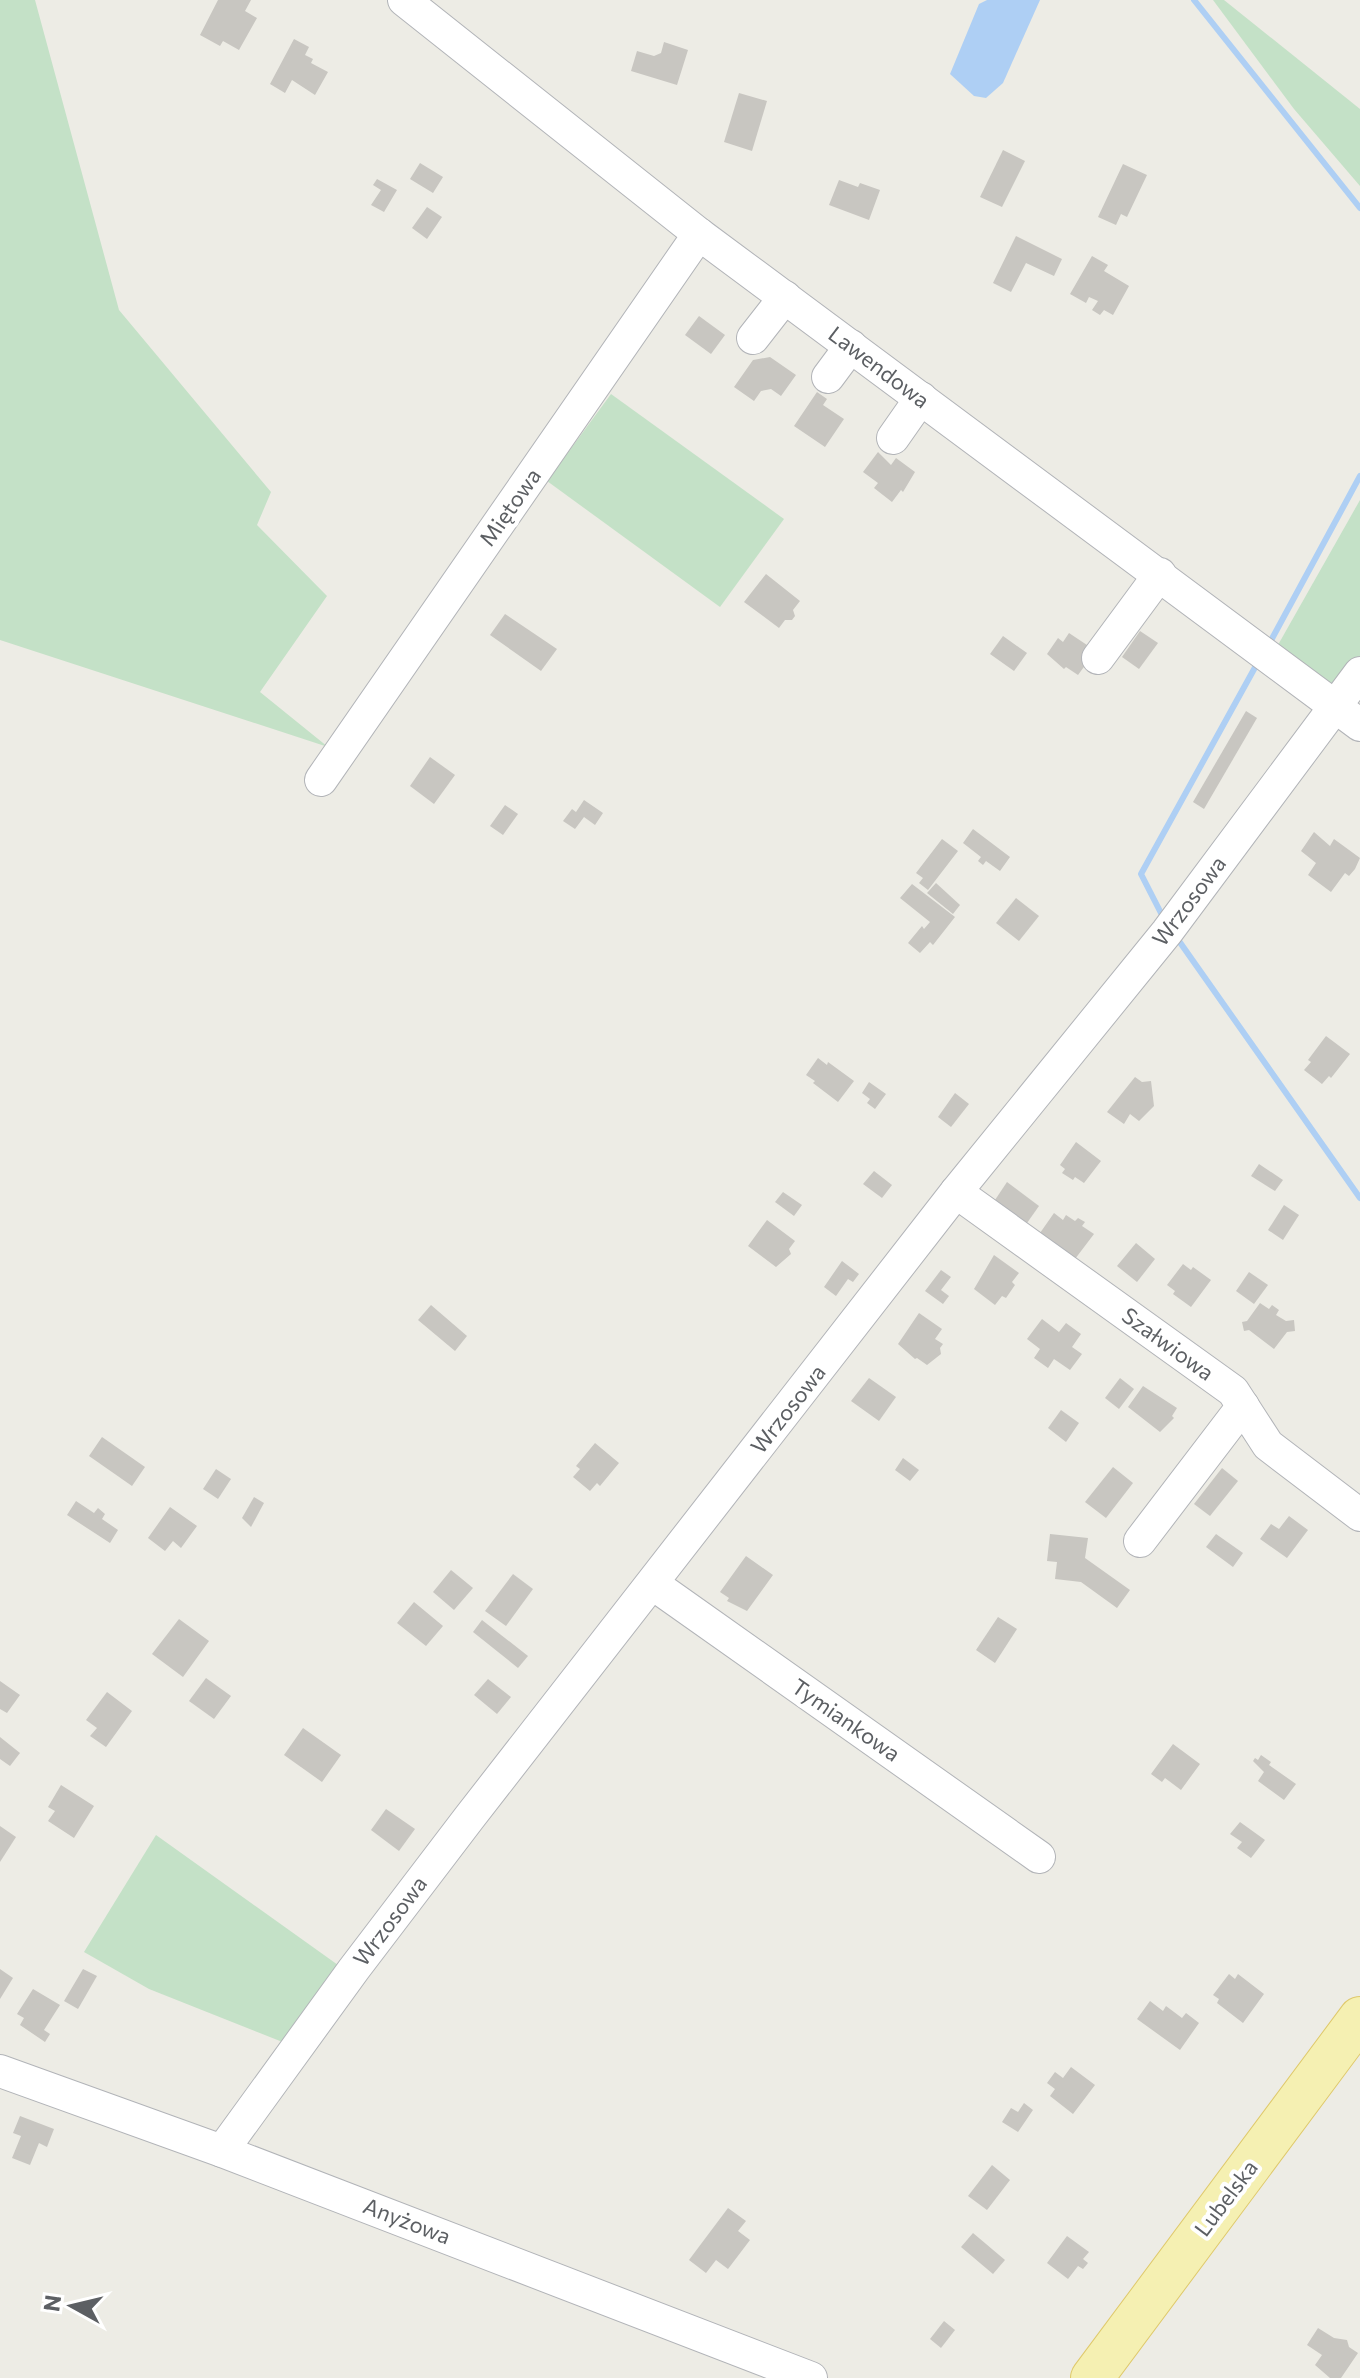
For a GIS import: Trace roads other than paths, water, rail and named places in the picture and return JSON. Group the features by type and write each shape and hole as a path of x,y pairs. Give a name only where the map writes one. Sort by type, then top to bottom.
{"main road":[{"name":"Lubelska","path":"1108,2372 1360,2018"}],"street":[{"name":"Lawendowa","path":"404,0 699,234 1348,716"},
{"name":"Miętowa","path":"321,780 699,234"},
{"path":"753,338 785,297"},
{"path":"828,377 851,346"},
{"path":"893,438 921,398"},
{"path":"1098,658 1160,574"},
{"name":"Wrzosowa","path":"222,2151 354,1969 956,1192 1167,932 1348,716 1360,673"},
{"name":"Szałwiowa","path":"956,1192 1233,1391 1268,1445 1360,1515"},
{"path":"1140,1541 1243,1406"},
{"name":"Tymiankowa","path":"653,1584 1039,1857"},
{"name":"Anyżowa","path":"0,2071 222,2151 811,2378"}],"water":[{"path":"987,0 1040,0 1003,83 986,98 974,96 950,74 979,4"}],"waterway":[{"path":"1194,0 1360,208"},
{"path":"1268,646 1360,476"},
{"path":"1164,919 1141,874 1258,662"},
{"path":"1179,941 1360,1198"}]}
